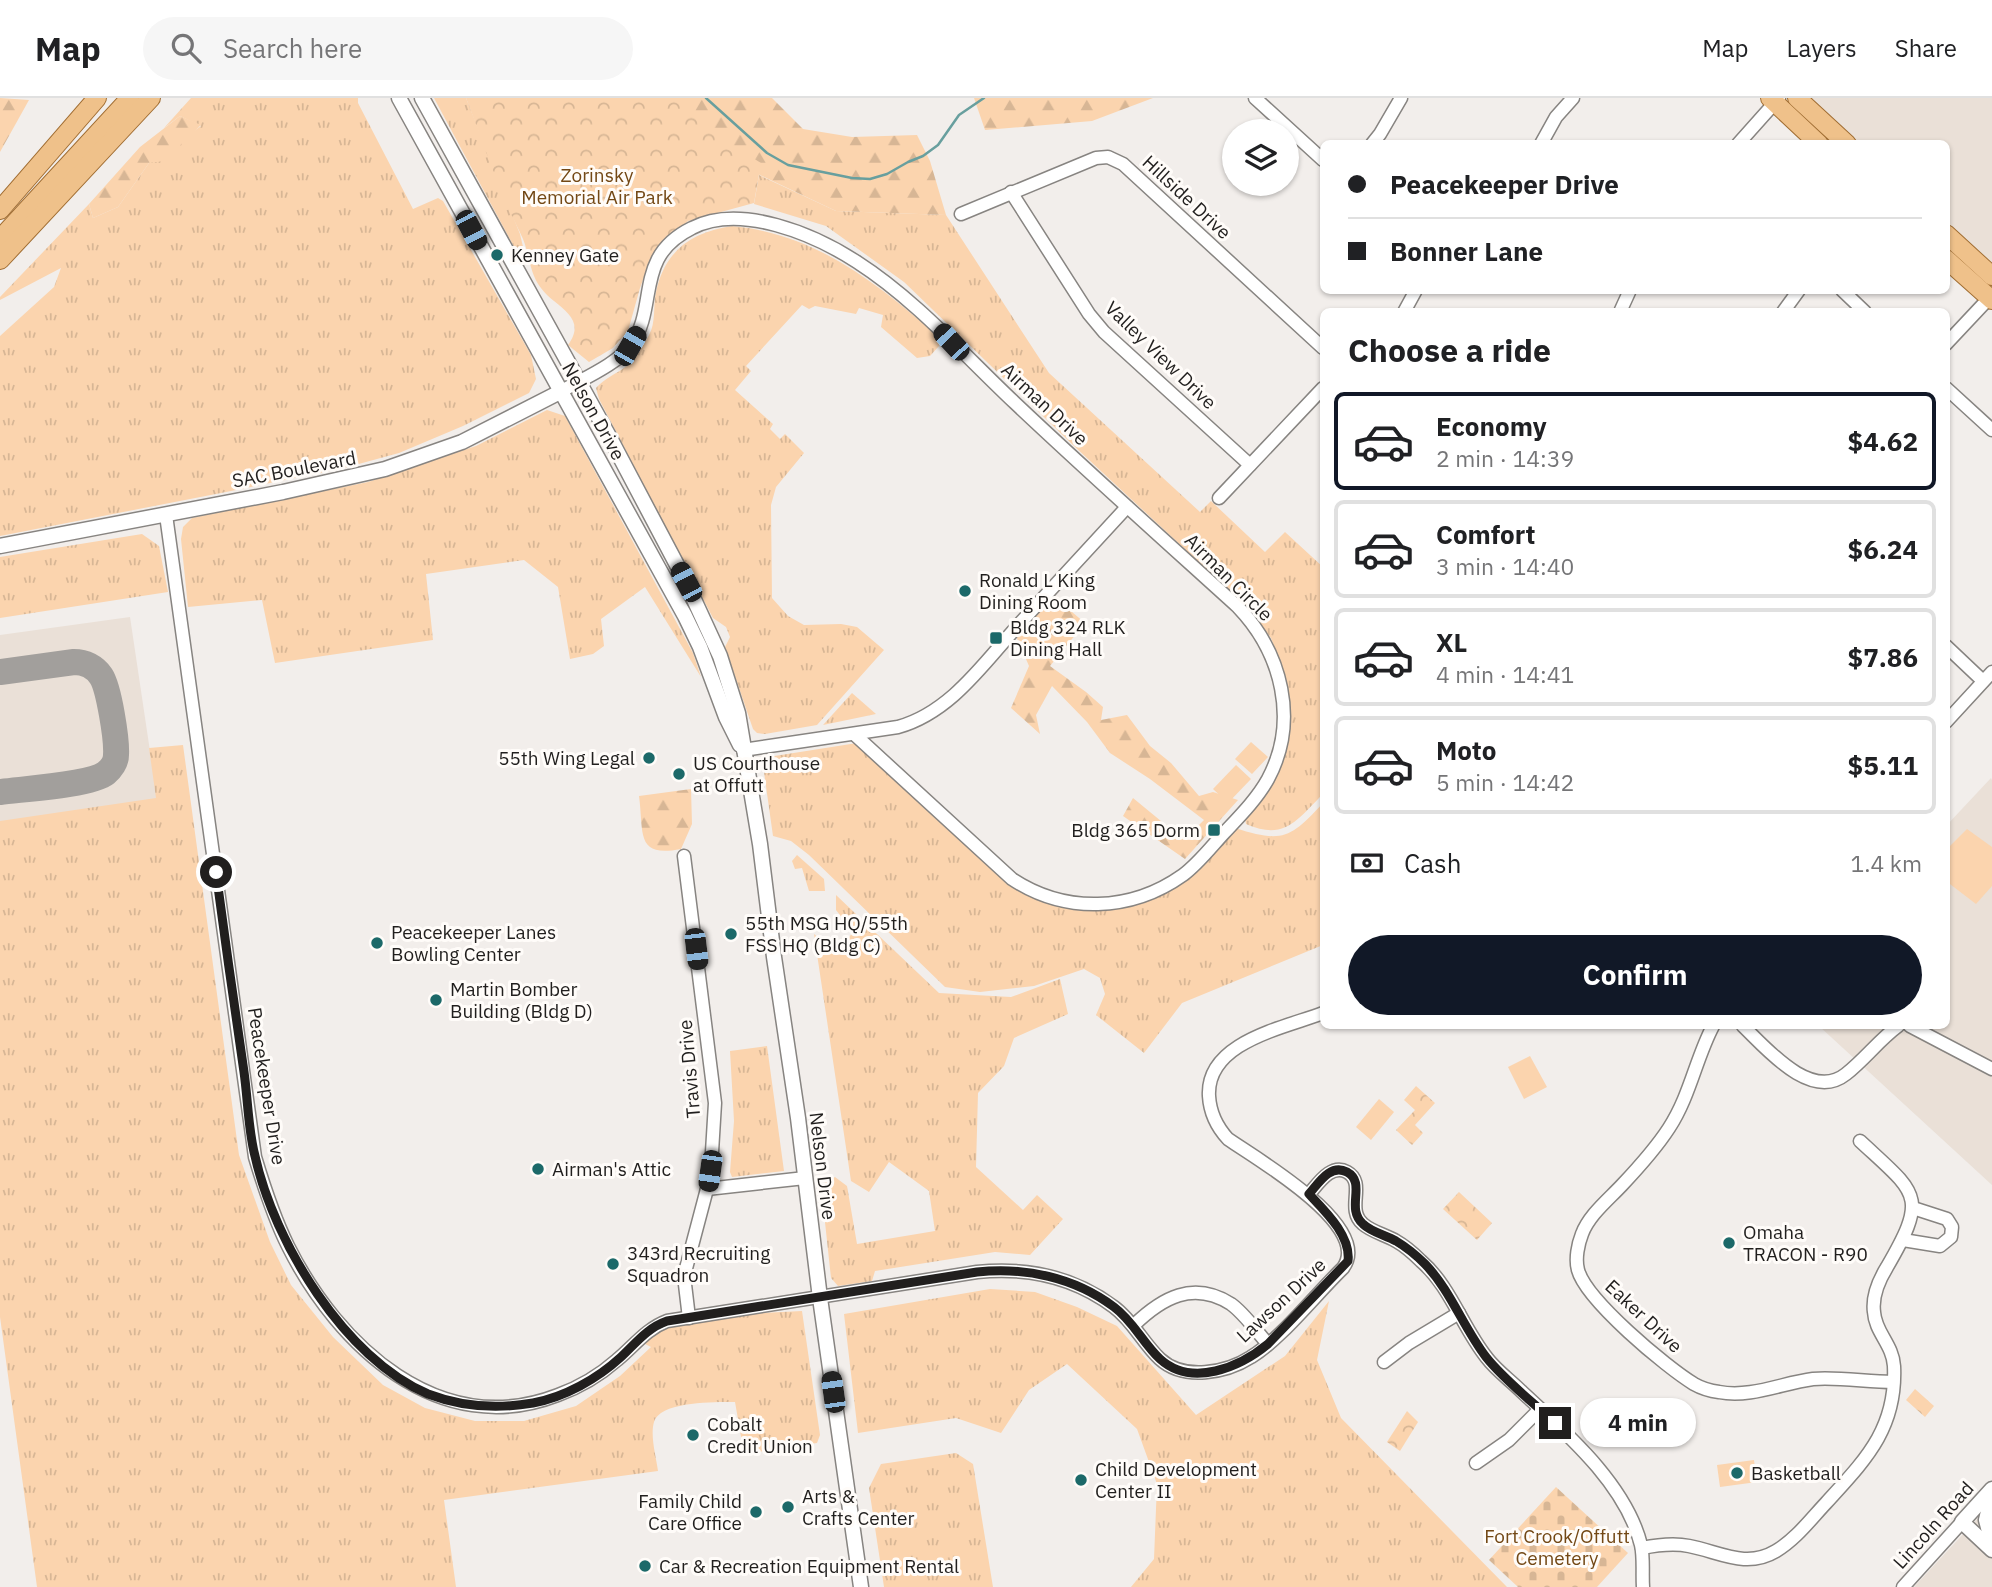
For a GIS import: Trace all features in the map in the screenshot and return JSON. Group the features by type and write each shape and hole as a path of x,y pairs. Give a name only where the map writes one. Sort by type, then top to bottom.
{"main road":[{"path":"0,209 97,98"},
{"path":"0,239 130,98"},
{"path":"0,260 151,98"},
{"path":"1797,98 1843,140"},
{"path":"1774,99 1815,140"},
{"path":"1950,238 1992,276"},
{"path":"1950,263 1991,297"}],"street":[{"name":"Nelson Drive","path":"399,98 685,616 710,671 726,718 743,750"},
{"name":"Nelson Drive","path":"422,98 579,381 709,630 738,713 760,844 861,1587"},
{"path":"1255,98 1320,157"},
{"path":"1375,140 1401,98"},
{"path":"1543,140 1556,117 1573,98"},
{"path":"1741,140 1774,99"},
{"name":"Hillside Drive","path":"961,214 1096,158 1108,157 1123,164 1320,345"},
{"name":"Valley View Drive","path":"1010,192 1089,314 1104,332 1250,465"},
{"name":"Airman Drive","path":"579,381 621,356 630,346 643,320 652,272 670,244 681,234 716,219 749,219 807,237 832,248 887,282 1127,507"},
{"path":"1846,294 1861,308"},
{"path":"1950,340 1991,297"},
{"name":"SAC Boulevard","path":"0,546 350,478 411,462 462,442 579,381"},
{"path":"1219,498 1320,391"},
{"path":"1950,392 1992,430"},
{"path":"743,750 907,725 939,709 1127,507"},
{"name":"Airman Circle","path":"854,734 1012,879 1035,892 1065,902 1110,904 1141,897 1184,874 1236,821 1267,780 1281,742 1284,726 1283,695 1270,651 1255,626 1238,607 1127,507"},
{"name":"Peacekeeper Drive","path":"166,515 255,1157 281,1230 300,1267 346,1329 391,1372 430,1394 474,1406 522,1404 558,1395 580,1385 614,1363 652,1327 667,1321 820,1298"},
{"path":"1950,649 1988,676 1950,718"},
{"name":"Travis Drive","path":"684,856 715,1103 707,1189 684,1276 689,1318"},
{"path":"1320,1014 1240,1044 1217,1063 1208,1088 1209,1103 1218,1129 1228,1139 1309,1194 1327,1174 1337,1170 1347,1172 1354,1180 1357,1192 1353,1203 1356,1216 1363,1225 1397,1242 1423,1261 1440,1281 1488,1359 1592,1461 1621,1499 1631,1517 1642,1548 1643,1587"},
{"name":"Eaker Drive","path":"1712,1029 1671,1126 1652,1152 1599,1209 1581,1234 1576,1258 1582,1282 1591,1295 1628,1331 1677,1373 1697,1386 1720,1392 1748,1393 1814,1380 1893,1382"},
{"path":"1746,1029 1782,1062 1808,1079 1820,1082 1840,1078 1895,1029"},
{"path":"1916,1029 1992,1069"},
{"path":"1642,1548 1689,1546 1734,1559 1748,1560 1775,1552 1793,1539 1868,1458 1887,1423 1893,1382 1892,1350 1874,1313 1878,1282 1903,1240 1913,1217 1913,1208 1910,1192 1901,1179 1860,1142"},
{"path":"707,1189 805,1178"},
{"name":"Lawson Drive","path":"1133,1325 1161,1360 1185,1370 1201,1373 1225,1370 1254,1356 1348,1261 1349,1251 1343,1237 1309,1194"},
{"path":"1903,1240 1940,1246 1951,1237 1952,1227 1947,1219 1913,1208"},
{"path":"820,1298 977,1272 1022,1270 1082,1288 1114,1307 1133,1325 1166,1300 1181,1294 1199,1293 1230,1304 1268,1344"},
{"path":"1384,1362 1460,1313"},
{"path":"1476,1463 1501,1446 1540,1409"},
{"name":"Lincoln Road","path":"1903,1587 1992,1489"},
{"path":"1992,1495 1986,1520 1992,1543"},
{"path":"1962,1522 1992,1550"},
{"path":"1637,1587 1642,1569"}],"shaded area":[{"path":"1804,98 1992,98 1992,270 1950,232 1950,140 1851,140"},
{"path":"130,617 158,805 0,826 0,635"},
{"path":"1991,778 1992,1185 1822,1029 1950,1029 1950,822"},
{"path":"1992,1503 1992,1587 1914,1587"}],"green space":[{"path":"0,98 29,100 0,152"},
{"path":"191,98 358,98 358,103 413,209 438,198 443,201 531,355 536,379 529,393 463,426 399,453 344,468 0,536 0,336 54,287 61,268 0,300 0,297 89,204 93,218 118,207 149,163 201,126 180,116 164,128"},
{"path":"434,98 466,98 520,234 525,255 520,258"},
{"name":"Zorinsky Memorial Air Park","path":"466,98 685,98 699,125 761,163 754,203 688,221 653,253 628,331 613,348 589,362 568,345 574,331 573,320 535,279 523,239"},
{"path":"667,98 772,98 803,129 852,137 917,135 930,161 946,215 836,211 728,160"},
{"path":"974,98 1153,98 1092,121 985,130"},
{"path":"180,116 201,125 164,161 149,163 118,207 93,218 89,204 140,147"},
{"path":"759,175 836,211 946,215 1049,373 1200,512 1211,501 1265,552 1285,532 1320,564 1320,797 1297,819 1281,829 1271,830 1246,824 1245,818 1289,730 1287,682 1271,638 1245,605 1074,446 904,282 826,226 754,204"},
{"path":"732,226 791,239 844,264 892,298 938,336 939,346 930,356 917,358 881,327 883,315 859,308 856,314 815,306 809,309 802,305 746,366 751,371 735,390 773,424 770,429 780,439 785,434 804,453 776,487 771,505 772,598 788,616 804,625 841,624 857,627 884,650 817,725 765,734 757,733 753,729 725,647 730,637 726,627 713,618 599,399 596,388 627,366 645,343 653,325 660,277 673,254 693,238"},
{"path":"547,410 565,416 693,653 701,677 645,587 601,619 604,646 593,654 570,659 558,587 524,560 426,574 433,640 275,663 262,600 188,607 181,539 183,527 192,518 368,482 476,446"},
{"path":"142,534 159,546 168,592 0,618 0,557"},
{"path":"1052,595 1085,623 1050,666 1103,707 1101,720 1127,715 1150,746 1171,763 1199,796 1213,792 1238,800 1185,859 1123,816 1133,798 1184,840 1204,820 1110,753 1087,722 1052,686 1036,715 1040,734 1011,708 1029,666 1016,636"},
{"path":"852,693 876,714 823,725"},
{"path":"1251,742 1268,757 1252,774 1235,759"},
{"path":"857,743 1050,902 1085,910 1125,907 1155,896 1235,828 1264,835 1284,835 1302,824 1320,806 1320,946 1182,1003 1144,1053 1096,1015 1105,994 1100,978 1084,969 1034,986 980,992 945,987 809,855 791,841 773,836 762,758"},
{"path":"183,745 239,1155 270,1242 291,1285 333,1337 383,1385 425,1408 475,1421 524,1421 576,1406 620,1376 651,1347 643,1343 658,1329 745,1314 802,1311 820,1435 817,1443 744,1454 735,1402 677,1406 658,1415 654,1422 653,1440 658,1471 444,1500 456,1587 37,1587 0,1317 0,821 156,798 149,748"},
{"path":"1236,765 1251,779 1228,803 1213,789"},
{"path":"691,789 692,824 681,849 666,851 649,846 642,831 639,796"},
{"path":"1967,829 1992,847 1992,886 1976,904 1950,884 1950,846"},
{"path":"797,855 824,879 825,891 809,891 802,868 795,869 792,861"},
{"path":"836,895 939,993 1011,997 1060,979 1068,1014 1014,1038 1004,1066 978,1093 976,1167 1023,1210 1037,1195 1063,1219 1030,1255 995,1252 875,1271 872,1281 838,1286 831,1278 821,1185 835,1177 847,1186 857,1244 935,1231 929,1191 889,1162 869,1192 851,1181 814,934 837,953 853,932 836,910"},
{"path":"767,1046 784,1171 732,1177 730,1172 734,1121 730,1051"},
{"path":"1530,1056 1547,1087 1524,1099 1508,1067"},
{"path":"1416,1086 1435,1103 1415,1125 1423,1133 1412,1145 1396,1130 1415,1110 1404,1100"},
{"path":"1379,1099 1394,1112 1371,1140 1356,1127"},
{"path":"1459,1192 1492,1223 1477,1240 1443,1209"},
{"path":"990,1289 1035,1292 1077,1307 1117,1326 1196,1415 1285,1356 1329,1301 1317,1360 1341,1418 1507,1587 1131,1587 1154,1559 1157,1484 1137,1429 1067,1364 1029,1390 1001,1433 956,1418 858,1433 844,1314"},
{"path":"1915,1389 1934,1406 1925,1417 1906,1400"},
{"path":"1407,1411 1418,1422 1400,1451 1387,1442"},
{"path":"956,1453 973,1464 993,1587 884,1587 869,1488 881,1464"},
{"name":"Basketball","path":"1754,1460 1757,1482 1720,1487 1717,1465"},
{"name":"Fort Crook/Offutt Cemetery","path":"1556,1487 1628,1553 1597,1587 1518,1587 1489,1560"}],"waterway":[{"path":"706,98 767,153 788,165 870,179 887,174 923,156 938,145 959,115 984,98"}],"taxiway":[{"path":"0,672 74,662 93,668 101,676 107,691 116,748 114,763 106,773 98,777 86,781 0,792"}],"place":[{"name":"Kenney Gate","path":"497,255"},
{"name":"Ronald L King Dining Room","path":"965,591"},
{"name":"Bldg 324 RLK Dining Hall","path":"996,638"},
{"name":"55th Wing Legal","path":"649,758"},
{"name":"US Courthouse at Offutt","path":"679,774"},
{"name":"Bldg 365 Dorm","path":"1214,830"},
{"name":"55th MSG HQ/55th FSS HQ (Bldg C)","path":"731,934"},
{"name":"Peacekeeper Lanes Bowling Center","path":"377,943"},
{"name":"Martin Bomber Building (Bldg D)","path":"436,1000"},
{"name":"Airman's Attic","path":"538,1169"},
{"name":"Omaha TRACON - R90","path":"1729,1243"},
{"name":"343rd Recruiting Squadron","path":"613,1264"},
{"name":"Cobalt Credit Union","path":"693,1435"},
{"name":"Basketball","path":"1737,1473"},
{"name":"Child Development Center II","path":"1081,1480"},
{"name":"Arts & Crafts Center","path":"788,1507"},
{"name":"Family Child Care Office","path":"756,1512"},
{"name":"Car & Recreation Equipment Rental","path":"645,1566"}],"route":[{"path":"216,872 251,1135 267,1196 290,1249 330,1310 363,1347 391,1372 430,1394 460,1403 487,1407 544,1400 570,1391 596,1377 624,1355 652,1327 667,1321 1007,1269 1052,1277 1097,1296 1128,1320 1161,1360 1173,1366 1201,1373 1225,1370 1254,1356 1268,1344 1348,1261 1349,1251 1343,1237 1309,1194 1327,1174 1337,1170 1347,1172 1354,1180 1357,1192 1353,1203 1356,1216 1363,1225 1397,1242 1423,1261 1440,1281 1488,1359 1555,1423"}]}
